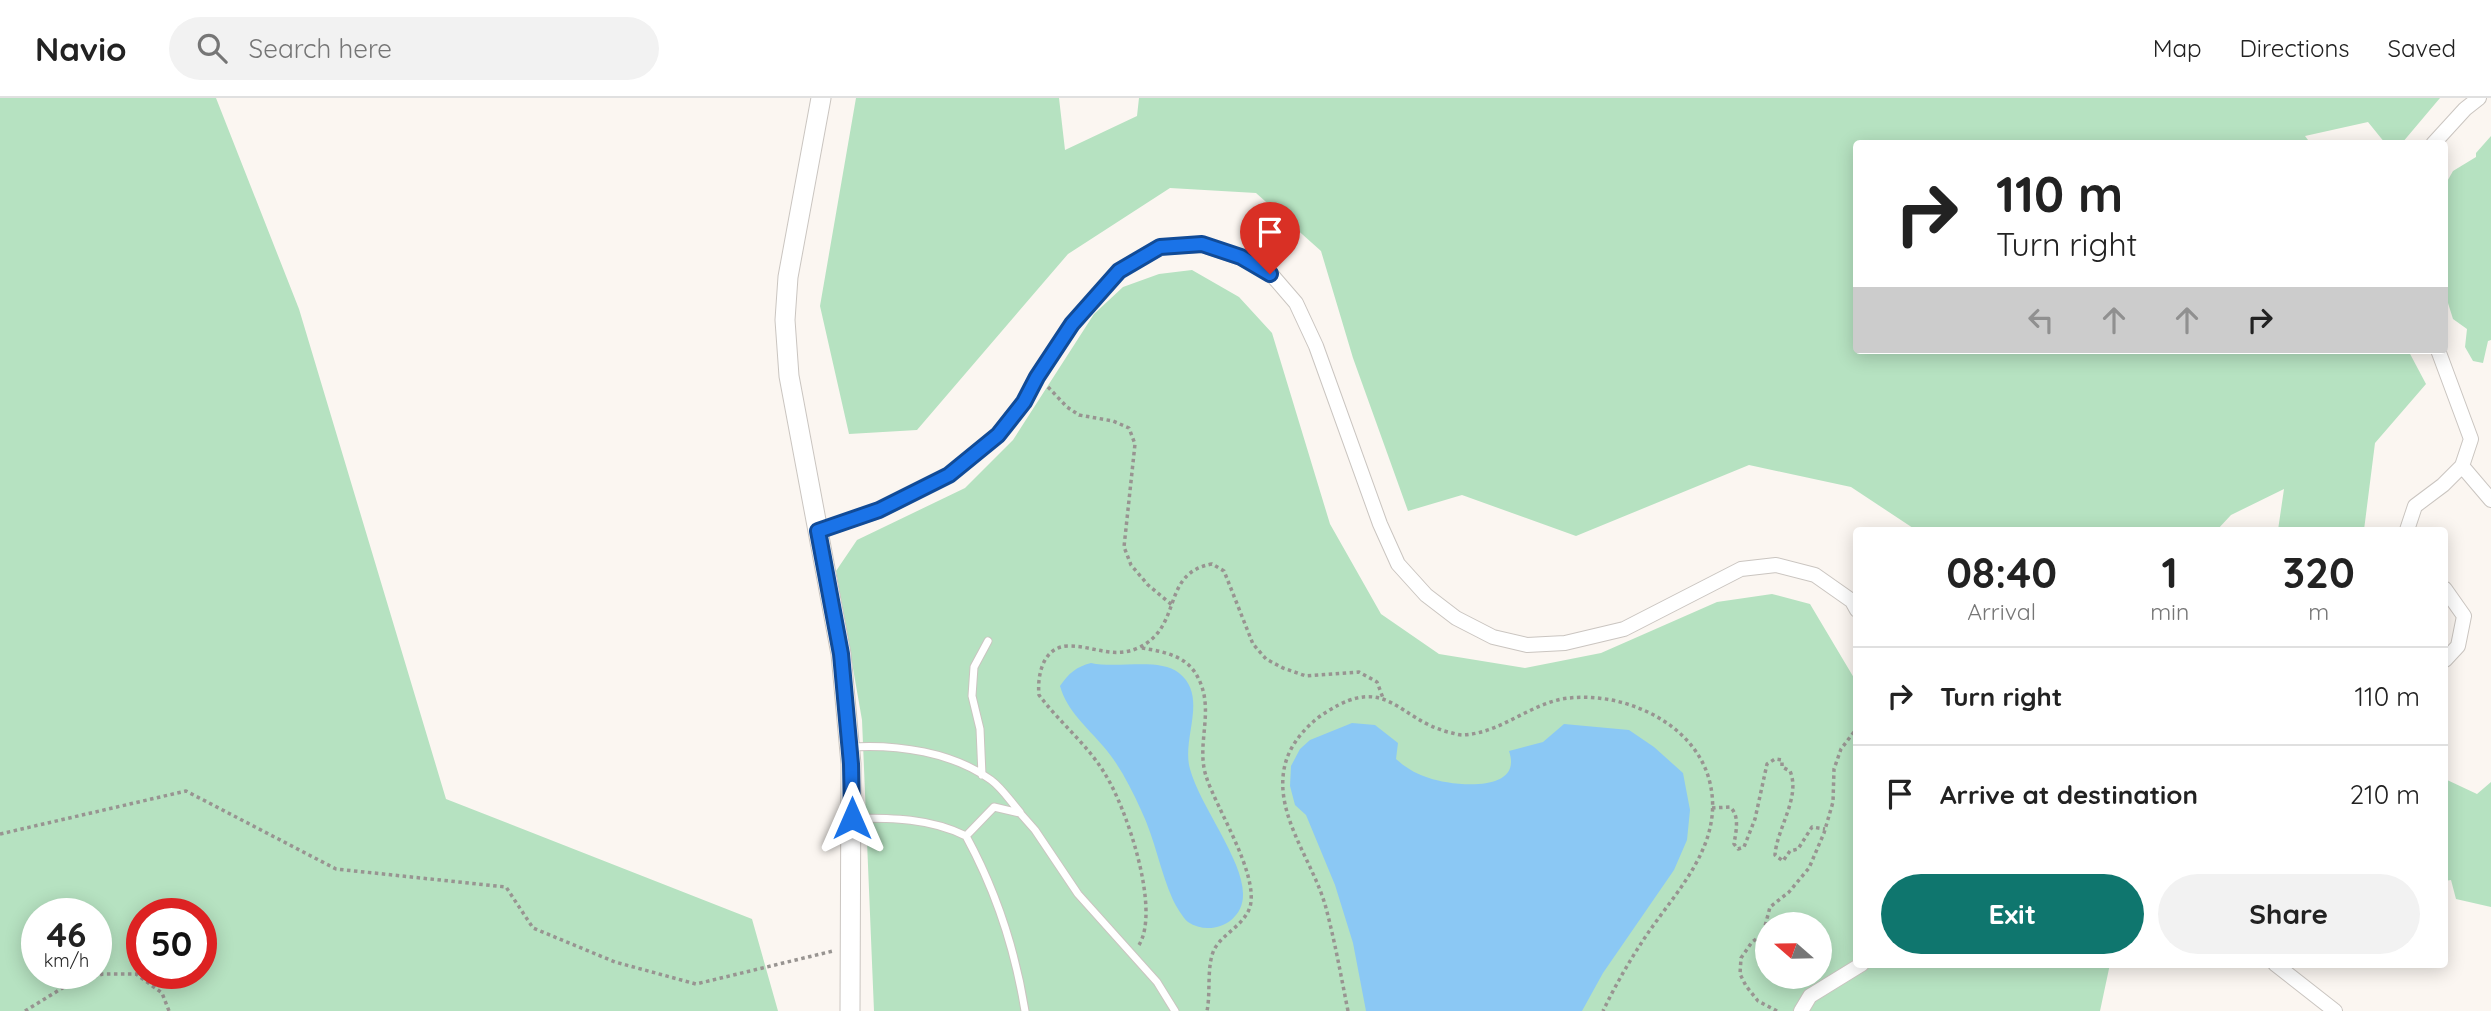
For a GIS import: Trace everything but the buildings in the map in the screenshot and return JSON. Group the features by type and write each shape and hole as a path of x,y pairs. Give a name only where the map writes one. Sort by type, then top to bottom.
{"main road":[{"path":"821,98 788,277 785,320 789,376 841,654 852,818 850,1011"}],"street":[{"path":"2437,140 2479,98"},
{"path":"818,531 879,510 949,475 998,435 1024,402 1072,324 1119,271 1160,247 1202,244 1241,257 1270,274 1296,303 1316,346 1380,524 1398,564 1426,595 1456,618 1493,637 1527,645 1565,643 1624,629 1741,569 1776,565 1815,575 1853,603"},
{"path":"2408,527 2415,506 2443,485 2462,466 2471,439 2439,354"},
{"path":"2462,466 2491,500"},
{"path":"2448,593 2464,616 2458,646 2448,657"},
{"path":"1801,1011 1810,996 1855,968"},
{"path":"2280,968 2335,1011"}],"lane":[{"path":"982,775 980,729 972,696 974,667 988,641"},
{"path":"849,747 889,747 925,752 963,763 993,781 1035,830 1078,894 1157,982 1175,1011"},
{"path":"966,836 994,807 1020,813"},
{"path":"852,818 892,818 927,822 966,836 983,867 1003,918 1025,1011"}],"path":[{"path":"1037,377 1079,415 1113,421 1129,428 1135,443 1124,547 1131,565 1172,605"},
{"path":"1132,957 1144,937 1145,915 1134,839 1121,804 1104,772 1039,695 1037,680 1047,656 1056,648 1069,646 1110,654 1139,648 1160,632 1187,573 1198,566 1212,564 1223,571 1253,644 1266,659 1306,676 1359,672 1377,682 1383,698"},
{"path":"1139,648 1162,651 1179,658 1194,670 1204,691 1207,720 1203,751 1206,775 1242,856 1250,891 1250,908 1214,950 1209,968 1210,994 1206,1011"},
{"path":"1348,1011 1325,905 1290,822 1284,801 1283,774 1288,755 1300,736 1320,716 1343,702 1362,697 1383,698 1438,729 1461,735 1486,731 1560,699 1585,697 1634,706 1684,737 1698,755 1710,782 1712,808 1708,839 1698,863 1629,963 1603,1011"},
{"path":"1777,1011 1758,1001 1746,986 1740,974 1741,958 1752,942 1763,934 1770,907 1789,892 1809,868 1833,802 1833,769 1841,749 1853,733"},
{"path":"1712,808 1730,807 1735,812 1737,827 1734,844 1738,849 1744,848 1755,819 1767,764 1775,759 1782,760 1782,767 1790,771 1793,778 1789,806 1775,855 1783,861 1790,851 1798,849 1804,835 1812,827 1825,829"},
{"path":"0,834 186,790 336,869 506,887 533,928 615,962 696,984 851,947"},
{"path":"25,1011 69,984 103,974 136,974 162,993 169,1011"}],"green space":[{"path":"0,98 216,98 299,309 446,799 752,919 778,1011 0,1011"},
{"path":"856,98 1059,98 1065,150 1137,116 1139,98 2440,98 2405,140 2383,140 2368,122 2305,136 2308,140 1853,140 1853,354 2410,354 2426,384 2375,443 2364,527 2278,527 2284,489 2231,515 2220,527 1911,527 1851,487 1749,465 1576,536 1462,495 1408,511 1353,358 1321,251 1256,193 1170,188 1068,254 917,430 849,434 820,306"},
{"path":"2491,136 2491,340 2488,341 2483,363 2473,361 2465,347 2467,329 2453,319 2448,303 2448,180 2453,171 2476,157 2476,153"},
{"path":"1192,270 1239,297 1272,333 1330,524 1381,614 1439,654 1525,668 1601,653 1717,602 1772,594 1810,604 1853,676 1853,968 2109,968 2100,1011 874,1011 862,720 836,571 857,540 965,488 1013,440 1094,314 1123,287 1159,274"},
{"path":"2448,780 2477,794 2491,782 2491,907 2456,899 2451,880 2448,880"}],"water":[{"path":"1091,663 1149,664 1171,668 1188,683 1193,706 1188,757 1190,769 1237,866 1241,881 1242,905 1238,913 1224,925 1206,928 1197,926 1182,915 1168,889 1146,821 1129,785 1114,760 1067,703 1060,686 1077,669"},
{"path":"1352,723 1375,725 1398,743 1396,759 1411,770 1429,778 1453,783 1483,784 1496,781 1506,774 1511,765 1509,751 1543,742 1564,724 1629,730 1654,747 1683,773 1690,810 1687,840 1674,870 1603,973 1582,1011 1366,1011 1353,943 1335,885 1306,815 1295,805 1290,786 1291,766 1300,749 1310,740"}],"route":[{"path":"852,818 851,764 841,654 818,531 879,510 949,475 998,435 1024,402 1072,324 1119,271 1160,247 1202,244 1241,257 1270,274"}]}
